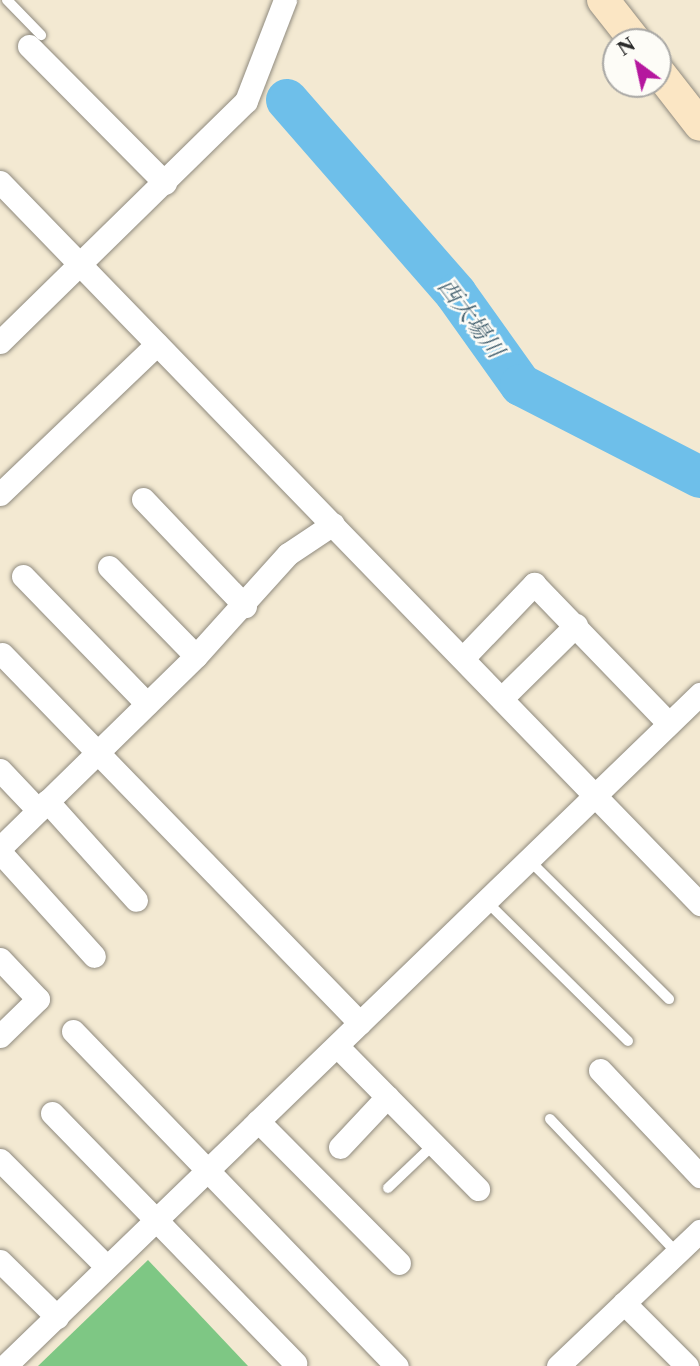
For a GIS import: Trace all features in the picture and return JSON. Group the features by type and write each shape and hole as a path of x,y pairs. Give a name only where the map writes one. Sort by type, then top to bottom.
{"street":[{"path":"0,342 246,102 285,0"},
{"path":"603,0 625,28"},
{"path":"35,41 165,183"},
{"path":"672,89 700,125"},
{"path":"0,182 700,904"},
{"path":"2,489 157,344"},
{"path":"143,499 245,606"},
{"path":"94,956 0,850 197,656 245,606 288,554 333,524"},
{"path":"109,567 197,656"},
{"path":"23,576 147,704"},
{"path":"463,658 534,584 669,724"},
{"path":"502,698 576,625"},
{"path":"2,654 96,755 360,1023"},
{"path":"0,1361 5,1366 57,1317 700,694"},
{"path":"0,769 43,806 136,900"},
{"path":"0,959 38,999 0,1036"},
{"path":"73,1031 397,1366"},
{"path":"337,1046 478,1189"},
{"path":"600,1070 700,1176"},
{"path":"340,1147 387,1097"},
{"path":"52,1113 295,1363"},
{"path":"258,1121 399,1263"},
{"path":"0,1160 107,1267"},
{"path":"558,1366 700,1231"},
{"path":"0,1261 57,1317"},
{"path":"624,1303 687,1366"}],"lane":[{"path":"7,0 35,41"},
{"path":"530,861 669,999"},
{"path":"487,902 628,1041"},
{"path":"550,1119 677,1253"},
{"path":"388,1188 434,1144"}],"green space":[{"path":"148,1260 248,1366 38,1366"}],"waterway":[{"name":"西大場川","path":"287,100 456,294 521,385 700,477"}]}
